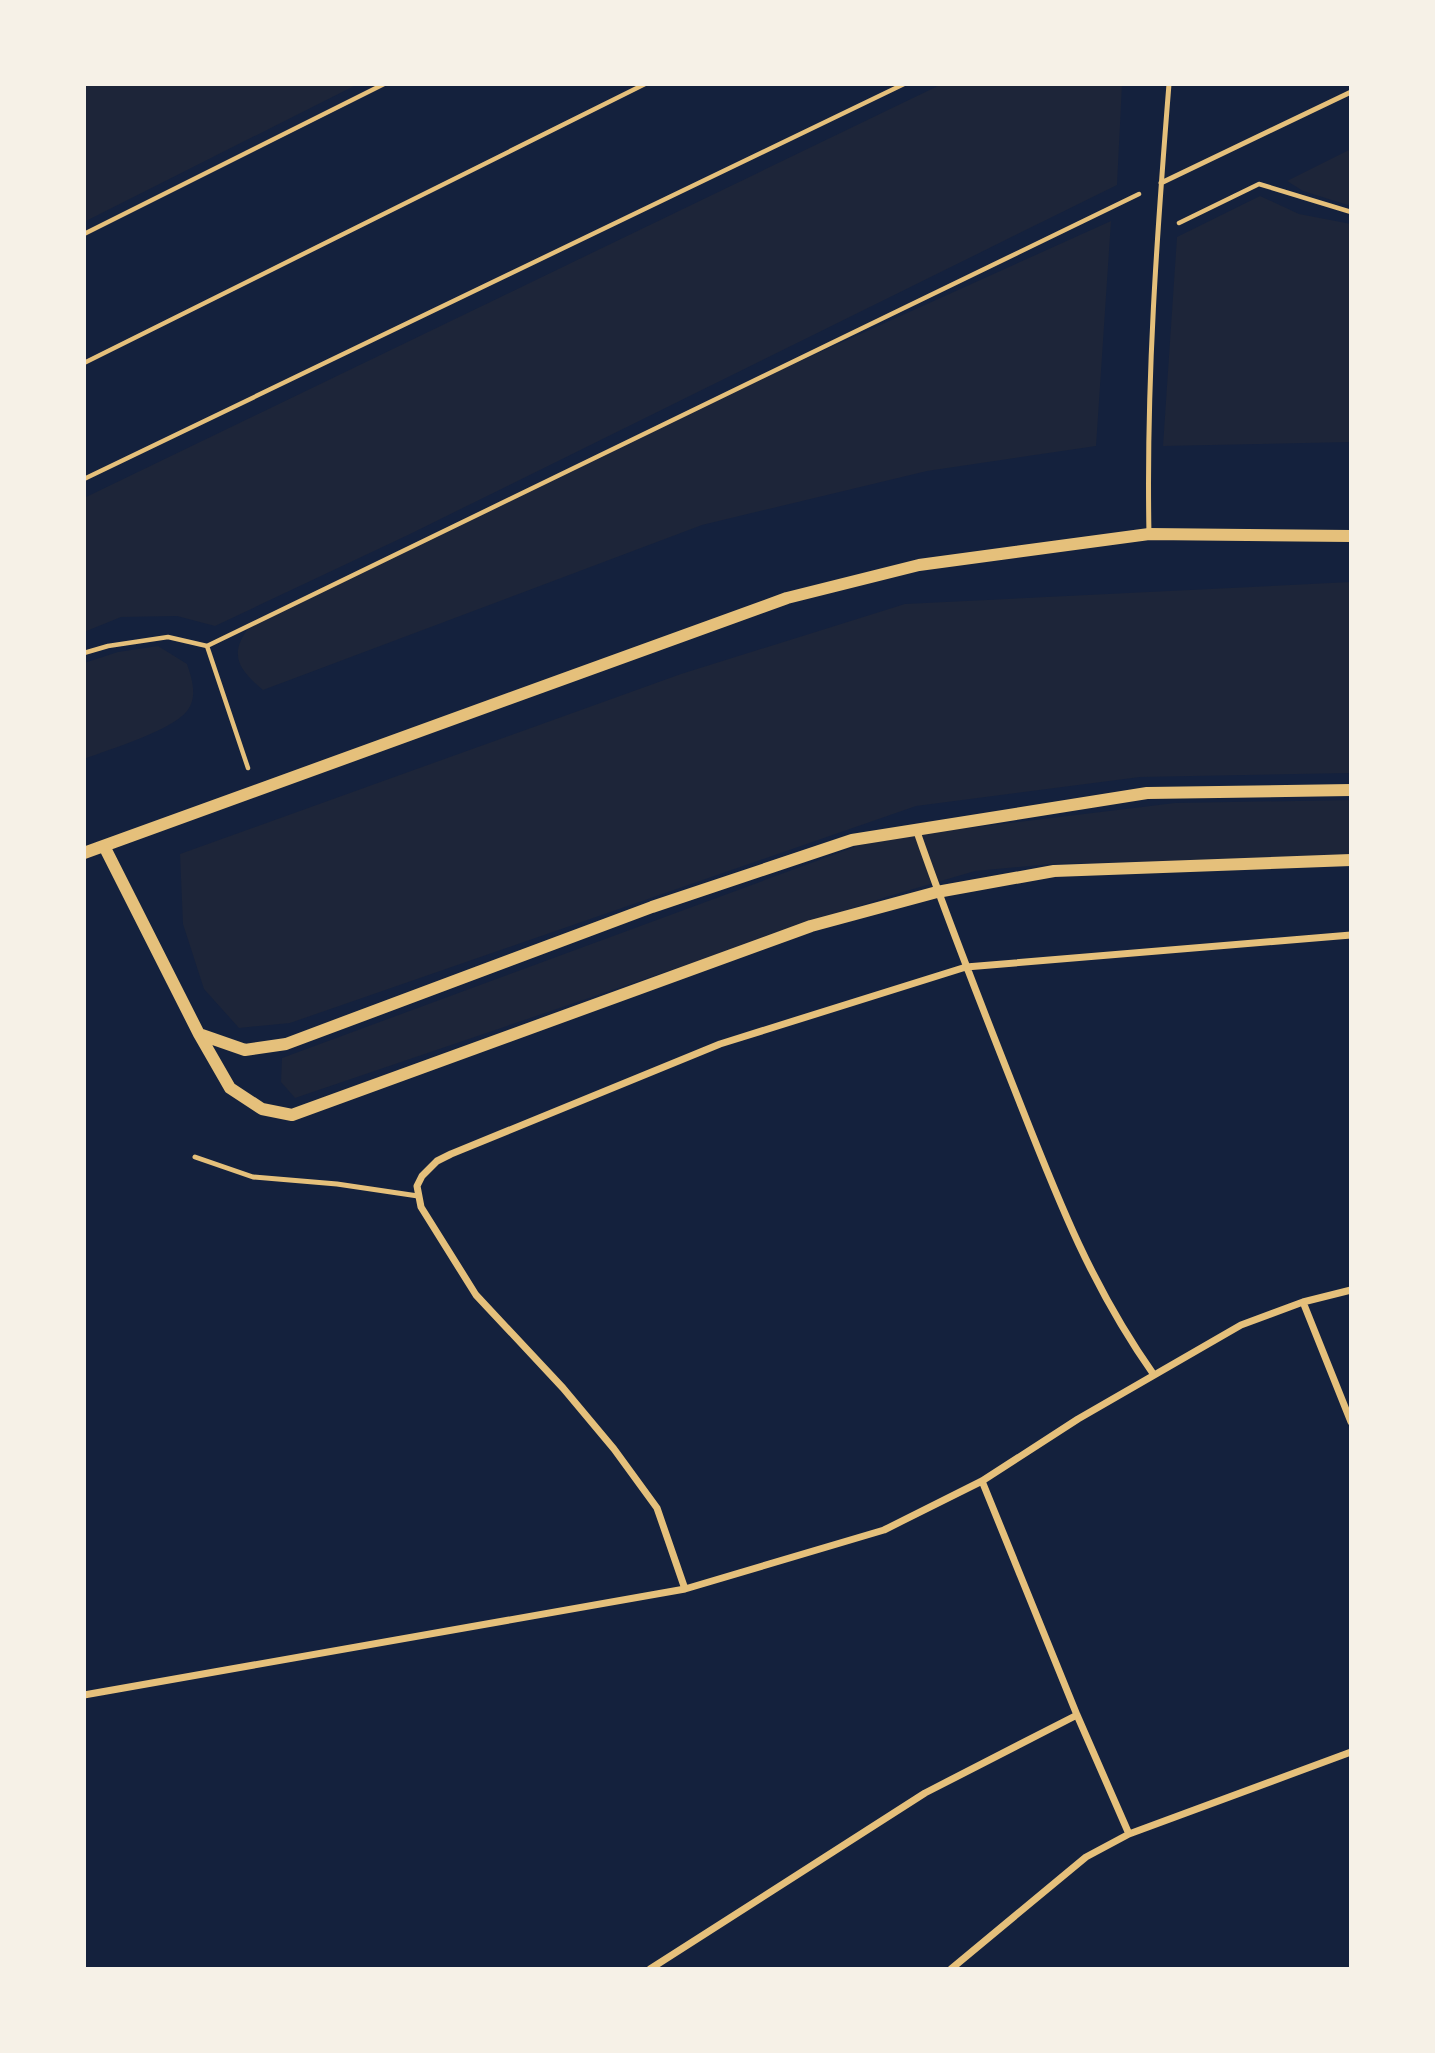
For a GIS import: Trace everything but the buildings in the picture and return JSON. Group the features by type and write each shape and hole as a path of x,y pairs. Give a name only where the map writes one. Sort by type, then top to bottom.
{"street":[{"path":"84,853 787,598 919,565 1149,534 1351,536"},
{"path":"199,1034 245,1050 286,1044 665,903 852,840 1147,793 1351,790"},
{"path":"916,829 937,892 1074,1240 1124,1332 1154,1374"},
{"path":"104,846 199,1034 230,1088 262,1109 292,1115 811,926 937,892 1054,871 1351,860"},
{"path":"685,1590 657,1508 614,1449 563,1388 475,1296 421,1208 418,1196 422,1176 437,1161 720,1044 966,967 1351,935"},
{"path":"84,1695 685,1590 884,1530 982,1481 1077,1419 1241,1325 1303,1302 1351,1290"},
{"path":"1303,1302 1351,1422"},
{"path":"982,1481 1077,1715 1129,1834"},
{"path":"650,1969 925,1793 1077,1715"},
{"path":"951,1969 1086,1857 1129,1834 1351,1752"}],"lane":[{"path":"1149,534 1147,436 1156,234 1169,84"},
{"path":"1161,183 1351,92"},
{"path":"195,1157 253,1177 337,1184 418,1196"}],"path":[{"path":"84,234 384,84"},
{"path":"84,363 645,84"},
{"path":"84,479 904,84"},
{"path":"84,653 108,646 168,637 207,646 1161,183"},
{"path":"1156,234 1259,184 1351,212"},
{"path":"207,646 255,789"}],"shaded area":[{"path":"84,84 358,84 84,222"},
{"path":"942,84 1122,84 1117,185 408,535 215,626 177,616 121,617 84,632 84,498"},
{"path":"1351,149 1351,206 1303,191 1287,181"},
{"path":"1260,196 1299,214 1351,224 1351,442 1163,446 1177,237"},
{"path":"1111,221 1096,446 927,471 702,525 263,690 242,668 239,645 250,626 734,391"},
{"path":"1351,582 1351,773 1140,777 916,806 290,1023 239,1028 204,989 183,924 180,854 681,674 905,604"},
{"path":"158,646 187,664 193,694 187,711 168,726 84,759 84,663 118,652"},
{"path":"1351,800 1351,857 1052,864 975,871 886,897 295,1098 281,1082 282,1058 860,845 927,833 1175,803"}]}
